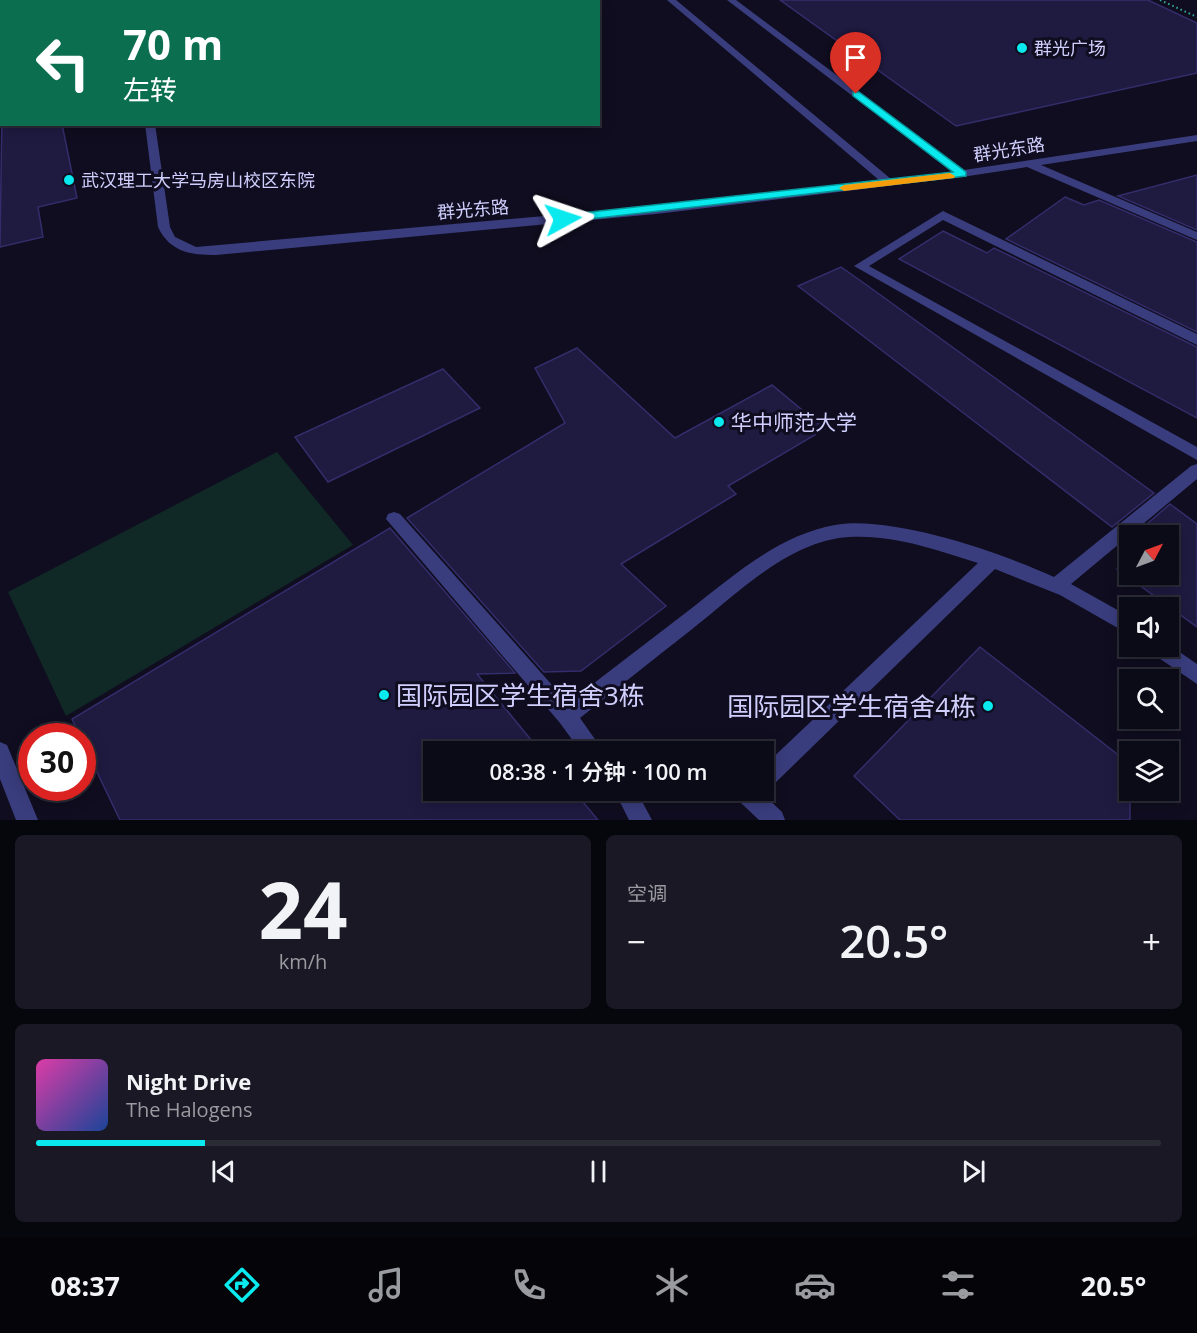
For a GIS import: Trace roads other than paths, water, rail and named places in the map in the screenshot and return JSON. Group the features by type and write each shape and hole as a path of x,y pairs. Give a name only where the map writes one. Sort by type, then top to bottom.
{"street":[{"path":"671,0 888,182"},
{"path":"731,0 962,174"},
{"name":"群光东路","path":"150,126 164,226 170,239 194,251 216,251 656,210 962,174 1197,138"},
{"path":"1028,164 1197,237"},
{"path":"1197,340 943,214 860,266 1197,454"},
{"path":"1057,585 1197,470"},
{"path":"394,519 567,716 586,741"},
{"path":"567,716 757,568 784,550 827,534 848,530 881,531 910,536 993,560 1057,585 1119,621"},
{"path":"774,770 993,560"},
{"path":"1172,657 1197,675"},
{"path":"0,752 27,820"},
{"path":"630,801 641,820"},
{"path":"755,801 774,820"}],"place":[{"name":"群光广场","path":"1022,48"},
{"name":"武汉理工大学马房山校区东院","path":"69,180"},
{"name":"华中师范大学","path":"719,422"},
{"name":"国际园区学生宿舍3栋","path":"384,695"},
{"name":"国际园区学生宿舍4栋","path":"988,706"}]}
